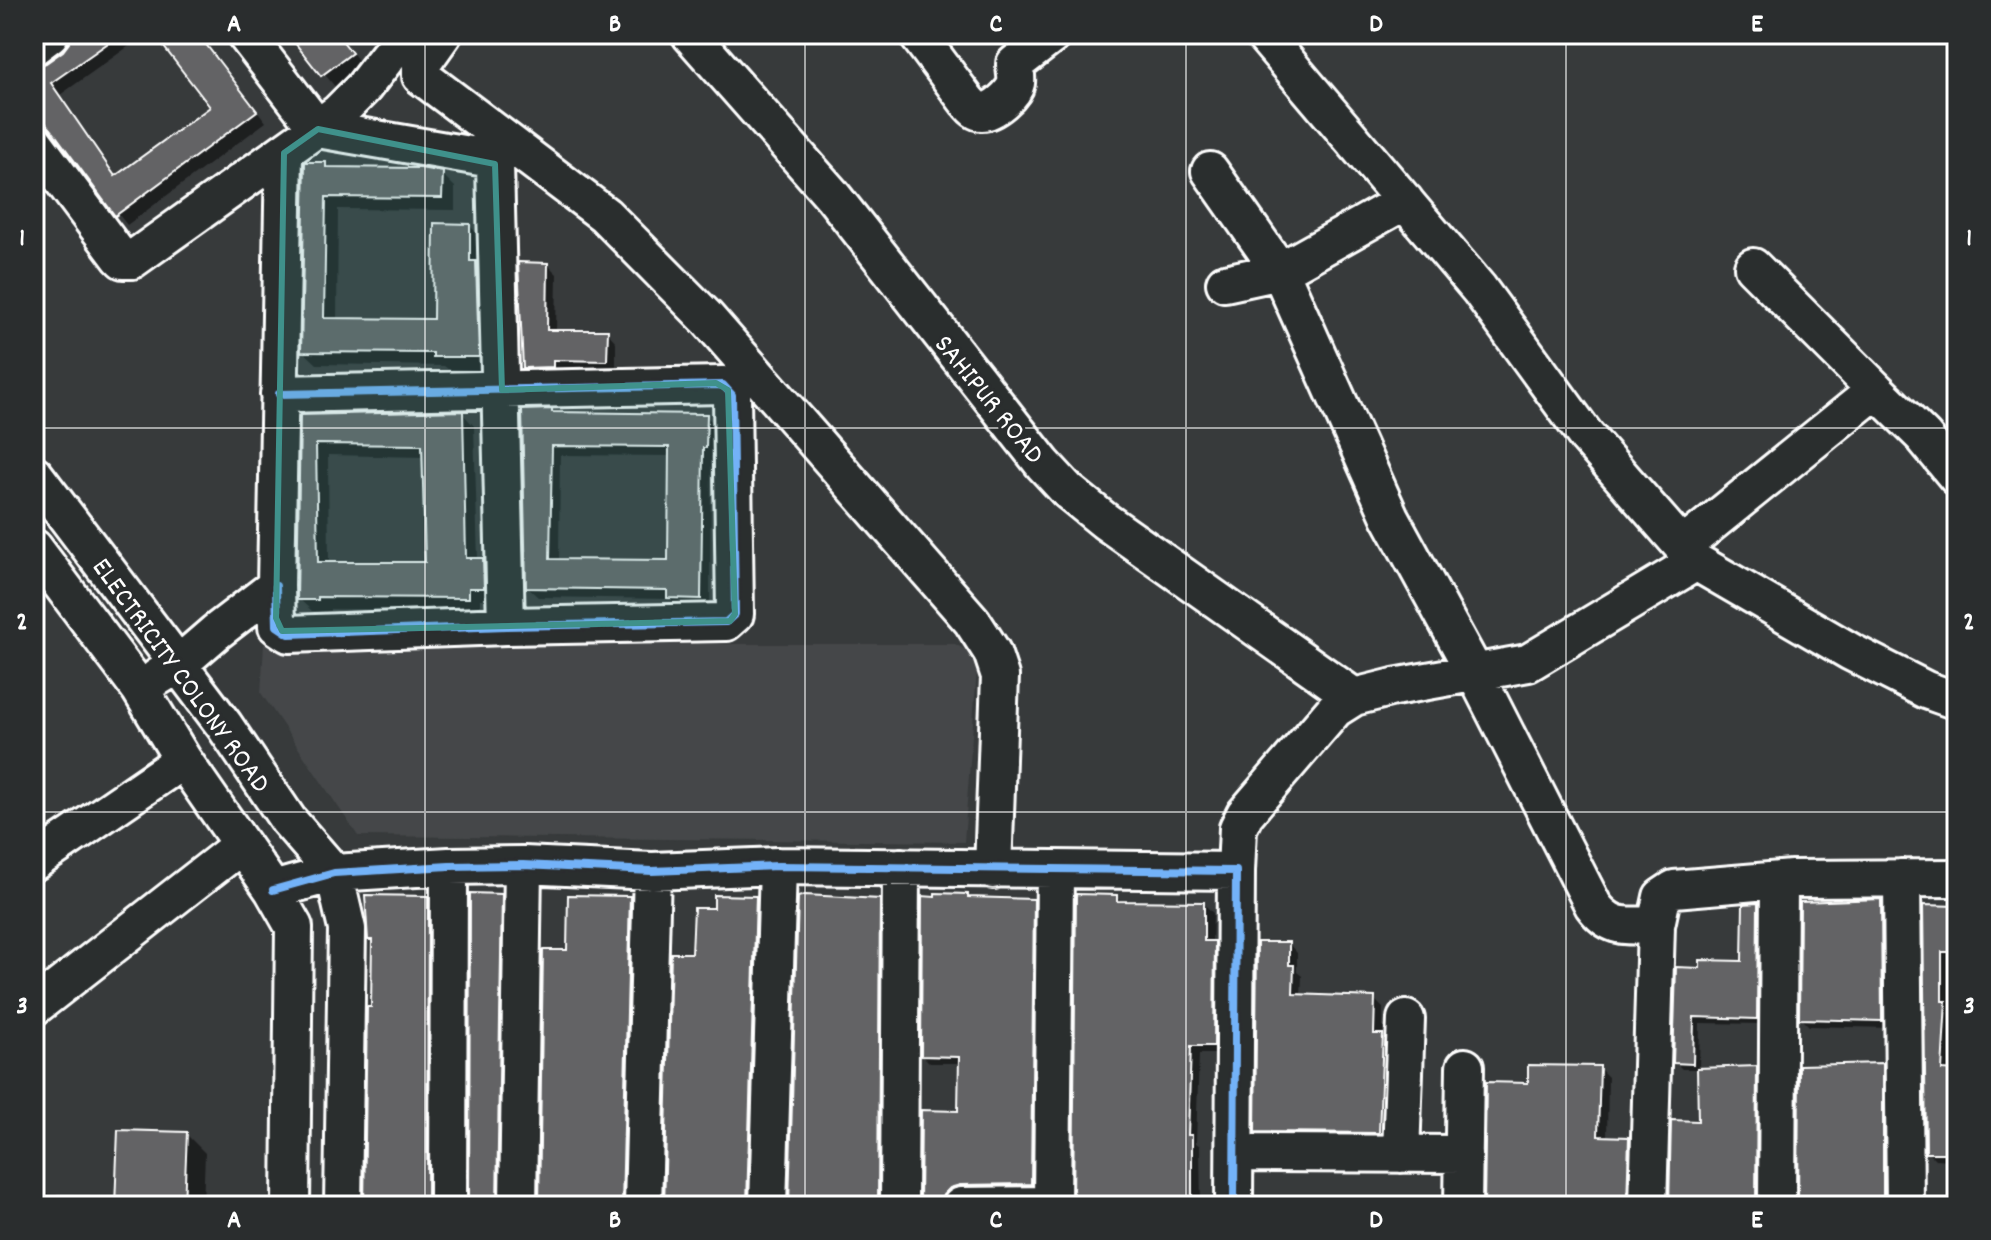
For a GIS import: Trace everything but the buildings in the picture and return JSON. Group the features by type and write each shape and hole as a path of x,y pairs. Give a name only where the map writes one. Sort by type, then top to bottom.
{"street":[{"path":"34,46 50,34"},
{"path":"245,34 318,129 486,158 495,164 506,626"},
{"path":"34,142 120,257 127,261 318,129 363,88 405,34"},
{"path":"443,34 421,65 421,76 605,215 706,317 972,621 992,652 1000,676 993,870"},
{"name":"SAHIPUR ROAD","path":"690,34 832,195 965,367 1068,491 1105,521 1354,697"},
{"path":"917,34 967,101 983,112 994,108 1013,90 1016,85 1015,64 1054,34"},
{"path":"1263,34 1479,289 1586,436 1689,554 1851,652 1926,690 1957,701"},
{"path":"279,394 723,385 732,395 733,619 726,622 289,634 277,626 276,586 279,394 284,153"},
{"path":"1210,171 1280,271 1390,517 1475,673 1593,905 1609,923 1622,926 1656,925"},
{"path":"1225,283 1280,271 1405,201"},
{"path":"1753,267 1923,436 1957,477"},
{"path":"1234,1206 1236,871 1238,828 1245,814 1335,709 1354,697 1528,663 1689,554 1876,390"},
{"name":"ELECTRICITY COLONY ROAD","path":"34,474 224,725 288,820 334,873"},
{"name":"ELECTRICITY COLONY ROAD","path":"34,548 140,689 183,760 273,890 294,927 291,1206"},
{"path":"140,689 179,664 276,586"},
{"path":"34,862 183,760"},
{"path":"34,1007 240,846"},
{"path":"273,890 334,873 449,866 523,865 652,871 778,866 1236,871"},
{"path":"518,1206 523,865"},
{"path":"448,1206 449,866"},
{"path":"768,1206 778,866"},
{"path":"899,1206 901,867"},
{"path":"961,1206 1052,1205 1055,870"},
{"path":"643,1206 652,871"},
{"path":"334,873 347,929 343,1206"},
{"path":"1902,878 1905,1206"},
{"path":"1648,1206 1656,925 1659,902 1667,892 1779,880 1957,878"},
{"path":"1777,1206 1779,880"},
{"path":"1401,1154 1406,1019"},
{"path":"1463,1206 1465,1067"},
{"path":"1235,1153 1464,1154"}],"highlighted area":[{"path":"318,129 495,164 502,390 716,383 728,390 735,614 730,621 282,631 276,618 284,153"}],"shaded area":[{"path":"264,644 955,644 978,657 964,842 358,836 261,693"}],"cycle path":[{"path":"276,586 277,626 289,634 726,622 735,614 732,395 723,385 279,394"},
{"path":"273,890 334,873 449,866 523,865 652,871 778,866 1236,871 1234,1206"}]}
